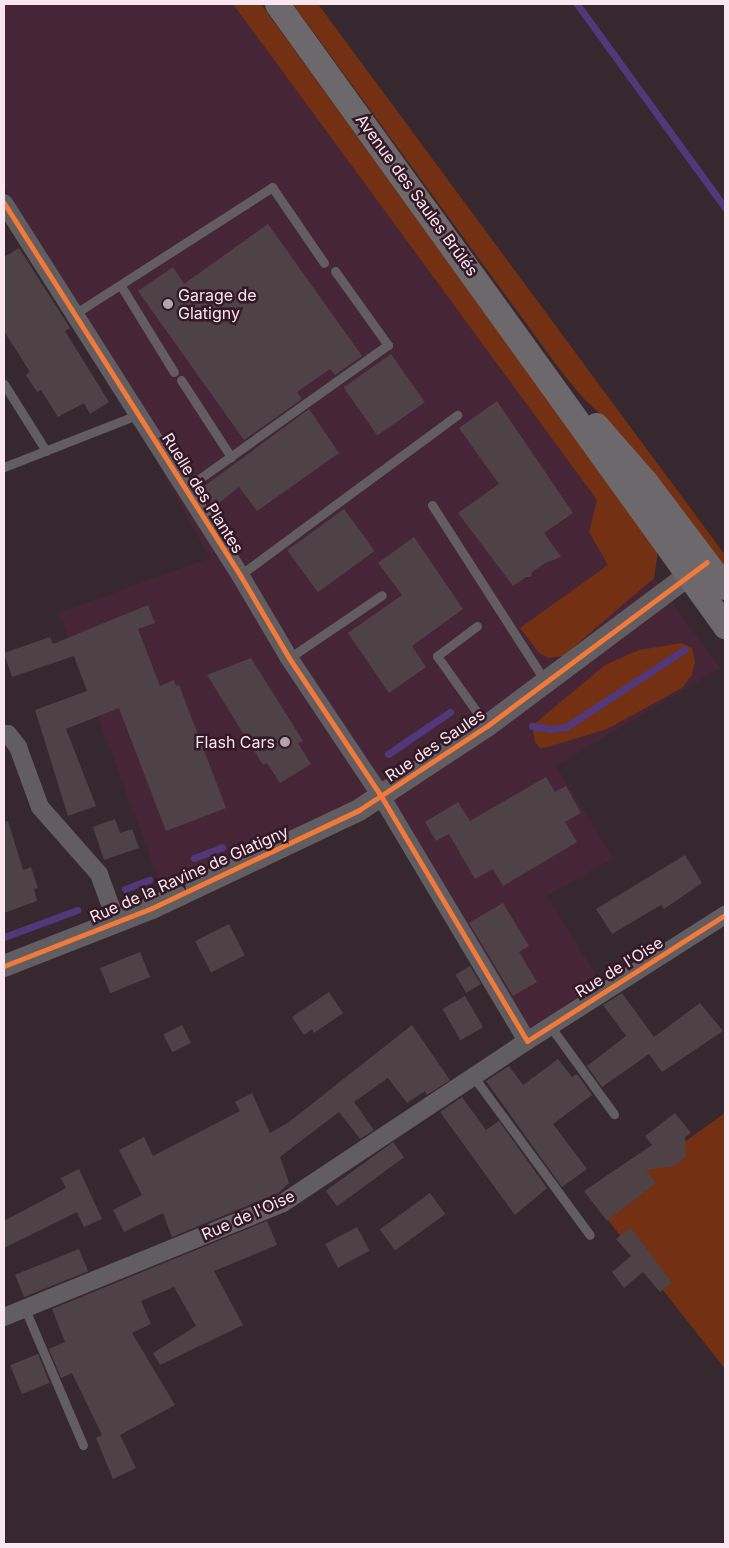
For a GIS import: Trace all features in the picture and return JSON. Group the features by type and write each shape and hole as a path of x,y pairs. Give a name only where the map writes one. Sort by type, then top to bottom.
{"main road":[{"name":"Avenue des Saules Brûlés","path":"277,4 556,387 592,443 698,569 725,626"},
{"name":"Avenue des Saules Brûlés","path":"698,569 725,587"}],"street":[{"name":"Ruelle des Plantes","path":"4,203 73,316 139,414 240,575 289,658 381,796"},
{"name":"Rue des Saules","path":"527,1041 381,796 487,726 698,569"},
{"path":"4,734 8,734 18,747 40,807 99,874 116,921"},
{"name":"Rue de la Ravine de Glatigny","path":"4,966 167,901 381,796"},
{"name":"Rue de l'Oise","path":"4,1317 283,1202 550,1026 725,915"}],"lane":[{"path":"73,316 272,187 324,263"},
{"path":"186,489 388,345 335,271"},
{"path":"121,286 174,372"},
{"path":"181,380 231,457"},
{"path":"4,384 46,451"},
{"path":"4,467 139,414"},
{"path":"240,575 457,415"},
{"path":"432,505 545,682"},
{"path":"289,658 382,596"},
{"path":"477,626 437,656 487,726"},
{"path":"550,1026 614,1114"},
{"path":"473,1076 590,1234"},
{"path":"25,1309 84,1445"}],"shaded area":[{"path":"4,4 233,4 720,668 556,766 613,858 547,896 606,991 527,1054 381,797 167,901 59,613 210,558 4,186"},
{"path":"233,4 261,4 658,552 654,578 563,656 549,658 539,653 520,628 608,565 589,532 597,500"},
{"path":"293,4 318,4 725,555 725,577 611,424 581,396 558,367"},
{"path":"682,643 692,648 695,662 692,675 682,688 607,729 548,747 540,748 535,742 532,726 605,665 639,650"},
{"path":"725,1113 725,1369 596,1205"}],"building":[{"path":"268,224 362,356 335,375 330,369 297,392 302,399 244,440 138,291 173,267 184,284"},
{"path":"19,248 70,328 65,331 109,402 90,414 84,403 58,417 41,390 37,392 26,375 30,372 4,331 4,257"},
{"path":"391,354 425,402 377,436 343,387"},
{"path":"497,401 573,513 544,533 561,557 545,563 532,572 531,577 526,577 513,586 458,513 499,484 459,428"},
{"path":"309,409 339,453 257,511 239,487 214,507 202,488"},
{"path":"344,509 375,551 318,592 287,550"},
{"path":"414,537 463,609 412,646 426,667 389,693 348,633 402,595 378,563"},
{"path":"148,605 155,623 138,629 160,686 174,680 176,686 179,685 226,808 166,831 119,708 66,729 96,806 68,816 35,710 87,691 74,656 12,677 4,653 50,637 53,644"},
{"path":"251,658 303,741 298,743 311,764 280,783 267,763 263,765 207,675"},
{"path":"546,777 555,792 566,786 581,813 565,822 577,842 503,886 493,869 475,879 449,834 436,841 425,822 458,802 470,821"},
{"path":"115,819 120,833 132,829 139,848 104,860 93,827"},
{"path":"8,821 23,870 31,867 38,888 34,889 37,901 4,913 4,822"},
{"path":"685,855 702,883 664,909 661,905 612,934 596,909"},
{"path":"503,903 529,946 519,952 537,982 513,996 469,923"},
{"path":"229,924 245,955 211,972 195,941"},
{"path":"140,952 150,977 110,993 100,968"},
{"path":"470,966 481,984 466,993 455,975"},
{"path":"329,992 343,1013 314,1033 312,1029 304,1035 292,1017"},
{"path":"622,993 654,1037 700,1003 723,1031 662,1072 649,1054 602,1087 587,1066 626,1036 603,1005"},
{"path":"465,996 483,1027 460,1040 442,1009"},
{"path":"182,1025 191,1043 172,1052 163,1035"},
{"path":"412,1025 450,1080 427,1095 425,1091 407,1103 388,1078 354,1102 374,1130 360,1139 339,1112 280,1157 289,1183 278,1193 172,1237 163,1213 124,1232 113,1210 142,1195 119,1150 144,1137 153,1156 240,1111 235,1102 252,1093 270,1133 289,1122"},
{"path":"558,1059 572,1077 577,1074 592,1095 553,1124 587,1169 562,1187 486,1081 509,1066 523,1085"},
{"path":"462,1097 486,1130 499,1121 547,1188 515,1215 440,1112"},
{"path":"675,1113 691,1133 685,1137 686,1156 674,1166 646,1170 656,1183 607,1221 584,1191 652,1145 645,1136"},
{"path":"393,1142 404,1157 337,1206 326,1191"},
{"path":"79,1169 102,1219 84,1227 77,1212 4,1248 4,1221 66,1188 61,1178"},
{"path":"430,1193 445,1214 395,1250 380,1229"},
{"path":"267,1221 277,1245 214,1271 243,1325 160,1365 153,1353 196,1326 174,1287 141,1301 151,1324 132,1333 175,1405 120,1435 136,1468 113,1479 96,1438 102,1435 72,1373 61,1378 49,1349 65,1342 52,1309"},
{"path":"357,1227 370,1251 338,1268 325,1244"},
{"path":"631,1228 672,1283 660,1292 643,1272 624,1288 612,1272 631,1256 616,1239"},
{"path":"79,1249 88,1271 24,1297 15,1275"},
{"path":"38,1354 50,1383 22,1394 10,1365"}],"waterway":[{"path":"577,4 725,208"},
{"path":"532,726 551,729 566,727 685,649"},
{"path":"388,754 450,712"},
{"path":"194,858 222,847"},
{"path":"125,889 149,880"},
{"path":"4,937 77,910"}],"cycle path":[{"path":"4,203 240,575 289,658 381,796 527,1041 725,915"},
{"path":"4,966 152,908 359,810 487,726 707,562"}],"place":[{"name":"Garage de Glatigny","path":"168,304"},
{"name":"Flash Cars","path":"285,742"}]}
